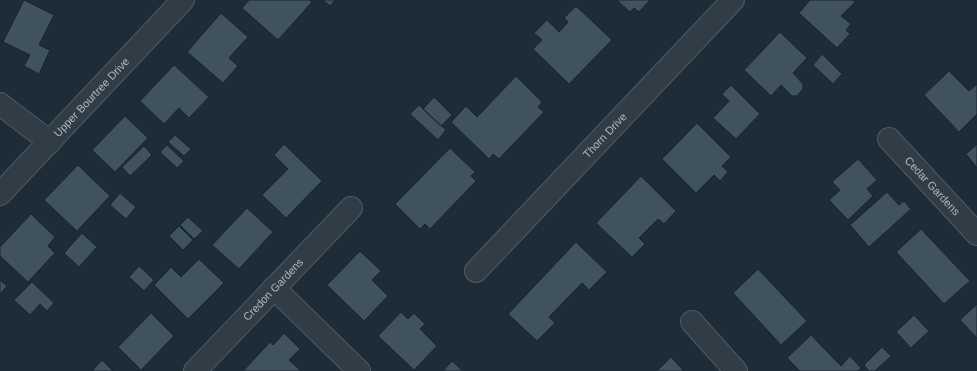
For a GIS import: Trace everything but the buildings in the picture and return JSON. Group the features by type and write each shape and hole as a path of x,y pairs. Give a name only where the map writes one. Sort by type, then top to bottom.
{"street":[{"name":"Upper Bourtree Drive","path":"0,194 183,0"},
{"name":"Thorn Drive","path":"476,272 733,0"},
{"path":"0,104 50,142"},
{"name":"Cedar Gardens","path":"889,139 977,234"},
{"name":"Credon Gardens","path":"195,371 350,208"},
{"path":"274,288 359,371"},
{"path":"692,322 736,371"}]}
